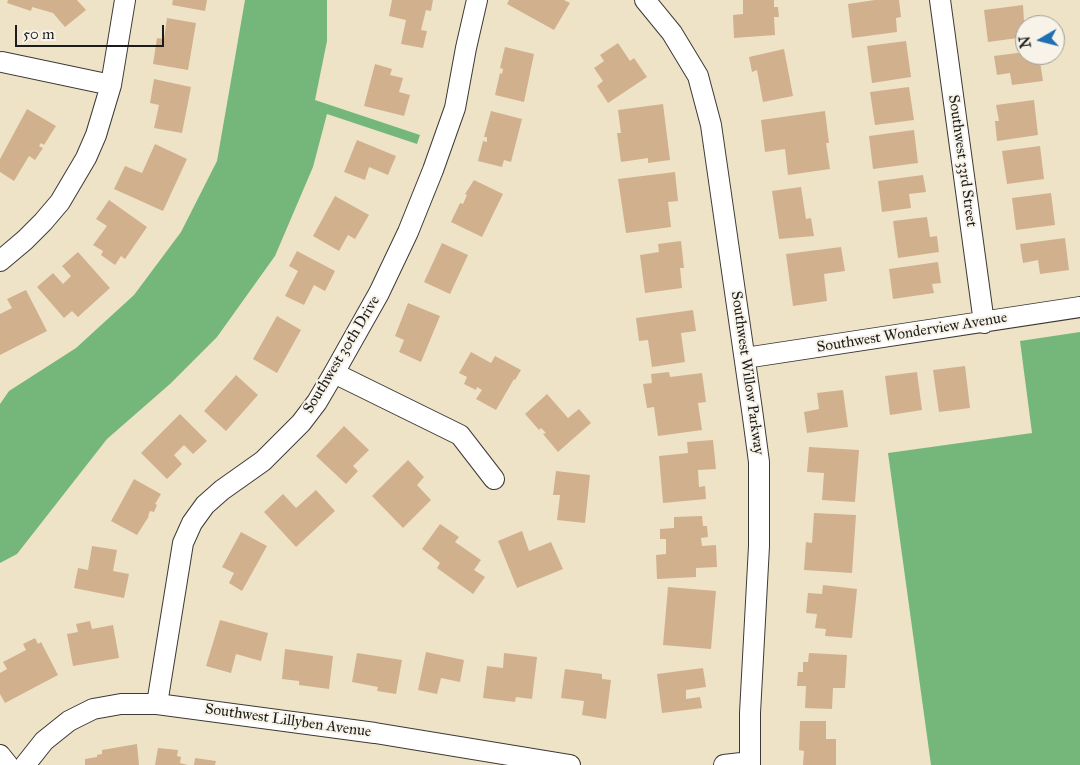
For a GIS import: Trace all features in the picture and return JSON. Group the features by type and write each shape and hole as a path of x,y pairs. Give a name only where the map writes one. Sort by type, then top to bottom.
{"street":[{"path":"0,261 43,222 74,181 96,135 111,85 125,0"},
{"name":"Southwest 30th Drive","path":"157,704 182,543 192,523 205,505 222,490 263,461 283,442 316,402 379,293 408,232 455,108 477,0"},
{"name":"Southwest Willow Parkway","path":"645,0 672,33 698,76 711,125 745,358 759,472 760,546 750,713 750,763"},
{"name":"Southwest 33rd Street","path":"940,0 984,323"},
{"path":"2,62 111,85"},
{"name":"Southwest Wonderview Avenue","path":"745,358 1080,307"},
{"path":"334,373 460,435 494,479"},
{"name":"Southwest Lillyben Avenue","path":"25,765 44,740 69,721 93,709 120,704 157,704 375,733 570,765"},
{"path":"0,755 8,765"},
{"path":"724,765 750,763"}],"green space":[{"path":"245,0 327,0 327,41 315,100 420,135 417,144 327,114 313,167 275,256 217,337 170,384 107,439 17,554 0,563 0,404 9,391 76,348 134,295 181,232 217,161"},
{"path":"1080,332 1080,765 931,765 888,453 1032,433 1020,341"}],"building":[{"path":"8,0 77,0 86,10 65,27 53,13 32,7 31,11 7,3"},
{"path":"173,0 207,0 205,11 172,5"},
{"path":"392,0 433,0 431,11 426,10 421,30 427,31 423,48 401,44 406,20 389,16"},
{"path":"509,0 564,0 570,3 554,30 507,4"},
{"path":"743,0 774,0 774,7 778,7 779,17 774,17 775,35 734,38 733,15 743,14"},
{"path":"875,0 899,0 901,17 896,18 897,32 852,38 848,4"},
{"path":"1023,5 1024,15 1015,15 1015,38 988,42 984,10"},
{"path":"167,18 196,23 188,70 153,64 157,38 164,39"},
{"path":"906,41 911,77 872,83 867,46"},
{"path":"618,43 630,61 634,58 647,77 608,103 597,86 603,81 594,68 604,61 600,55"},
{"path":"505,47 534,54 524,102 495,95 500,73 502,74 503,69 500,68"},
{"path":"784,49 793,96 763,102 757,70 752,72 749,57"},
{"path":"1015,53 1015,65 1041,65 1043,81 1012,85 1010,73 997,75 994,56"},
{"path":"375,64 392,69 390,75 403,78 399,92 410,95 404,116 364,106"},
{"path":"154,79 191,87 182,133 154,128 159,105 150,103"},
{"path":"909,87 914,120 875,125 870,92"},
{"path":"1034,100 1038,135 997,141 995,121 999,121 996,105"},
{"path":"663,104 670,160 648,163 648,158 621,162 617,133 621,133 618,110"},
{"path":"27,109 56,126 44,145 41,143 39,146 43,148 35,160 29,156 14,181 0,172 0,159"},
{"path":"491,111 522,119 511,162 504,160 502,167 478,161 483,141 487,142 487,137 484,137"},
{"path":"825,111 829,143 826,143 830,169 788,175 785,149 765,152 761,120"},
{"path":"914,130 918,163 873,169 869,136"},
{"path":"357,140 396,156 388,175 369,167 365,180 344,172"},
{"path":"155,144 187,159 163,211 114,189 125,166 142,173"},
{"path":"1040,146 1044,179 1007,184 1002,151"},
{"path":"675,172 678,201 668,202 671,227 626,233 618,179"},
{"path":"923,175 926,192 909,194 911,208 882,212 878,181"},
{"path":"474,180 503,194 482,237 451,222 460,203 463,204 467,195 465,194"},
{"path":"801,187 806,219 811,218 814,236 779,239 772,191"},
{"path":"1051,193 1055,225 1016,230 1012,198"},
{"path":"335,196 369,215 355,239 348,235 339,251 313,236"},
{"path":"109,200 147,227 125,259 121,256 115,265 101,255 103,251 93,245 107,226 96,219"},
{"path":"927,217 930,237 937,236 939,252 898,258 893,221"},
{"path":"1065,238 1069,270 1040,274 1038,260 1023,263 1020,244"},
{"path":"681,241 684,268 680,268 682,288 645,293 640,255 659,252 658,244"},
{"path":"442,243 468,255 450,294 424,282"},
{"path":"841,247 845,271 824,274 827,301 793,306 786,254"},
{"path":"297,251 335,271 325,291 314,285 304,305 285,296 298,271 289,266"},
{"path":"78,252 110,288 78,317 72,311 64,318 37,287 53,273 63,284 71,276 62,266"},
{"path":"938,262 941,283 932,284 934,293 893,299 889,269"},
{"path":"26,290 47,331 0,355 0,314 12,308 7,299"},
{"path":"408,303 440,316 421,362 399,352 404,340 395,336"},
{"path":"693,310 696,331 681,333 685,362 652,367 648,340 639,341 636,318"},
{"path":"277,316 301,330 277,373 253,359"},
{"path":"471,352 491,363 495,356 521,370 496,410 476,399 482,390 477,387 476,390 464,384 467,377 459,373"},
{"path":"965,366 970,408 939,412 933,370"},
{"path":"669,372 670,377 702,373 706,402 698,403 702,430 658,436 654,407 647,408 643,384 652,383 651,374"},
{"path":"917,372 922,410 890,415 885,376"},
{"path":"236,375 258,395 226,431 204,411"},
{"path":"843,390 848,427 807,433 804,412 819,409 817,393"},
{"path":"547,394 568,418 579,409 591,423 558,452 543,434 546,433 541,428 539,430 525,414"},
{"path":"180,414 207,441 193,454 184,445 174,455 182,464 167,479 141,453"},
{"path":"344,426 369,450 353,466 358,471 346,484 316,456"},
{"path":"713,440 716,469 698,470 699,487 705,486 706,499 663,503 659,456 688,453 687,442"},
{"path":"809,447 859,450 855,502 822,500 824,473 807,472"},
{"path":"408,460 424,477 417,485 431,500 403,528 372,496"},
{"path":"556,471 590,475 585,523 557,520 560,495 553,495"},
{"path":"134,479 161,494 155,504 157,505 154,512 150,511 149,516 137,535 111,521"},
{"path":"316,490 335,511 296,547 264,512 283,494 296,508"},
{"path":"814,513 856,515 852,573 804,570 806,542 812,543"},
{"path":"702,516 703,526 707,526 708,537 701,538 702,546 716,545 717,567 696,568 696,577 657,579 656,555 666,554 666,539 660,539 660,529 674,528 674,517"},
{"path":"440,524 459,537 455,542 481,560 474,570 485,577 473,594 437,568 440,563 422,549"},
{"path":"522,531 529,551 551,542 563,569 517,588 498,541"},
{"path":"241,532 267,546 242,591 229,583 234,573 222,567"},
{"path":"92,546 117,550 113,571 129,574 124,598 74,588 78,568 88,570"},
{"path":"823,585 857,589 852,638 825,636 826,629 815,628 817,614 806,613 808,593 822,594"},
{"path":"668,587 716,591 711,649 663,645"},
{"path":"220,620 268,633 261,661 236,654 231,673 206,666"},
{"path":"90,621 92,629 113,625 119,658 73,666 67,634 78,632 76,624"},
{"path":"35,638 38,644 41,642 58,675 5,703 0,694 0,673 7,669 3,662 26,650 23,644"},
{"path":"285,649 333,656 329,689 299,685 299,681 282,679"},
{"path":"426,652 464,660 460,682 441,678 437,694 418,690"},
{"path":"357,653 402,660 396,694 377,691 378,687 352,682"},
{"path":"504,653 537,657 532,699 516,697 515,702 483,698 487,666 503,668"},
{"path":"809,653 847,655 845,688 833,688 832,709 805,708 806,686 797,686 798,672 803,672 803,662 808,662"},
{"path":"703,668 706,687 686,690 686,699 700,697 702,708 662,713 657,674"},
{"path":"565,669 602,674 602,679 611,680 606,719 582,715 584,701 561,698"},
{"path":"800,721 826,721 826,739 836,739 836,765 803,765 804,751 799,750"},
{"path":"137,744 139,765 85,765 85,759 97,757 97,755 102,754 102,750"},
{"path":"158,748 178,750 177,756 181,757 180,763 188,765 155,765"},
{"path":"195,758 216,761 215,765 194,765"}]}
